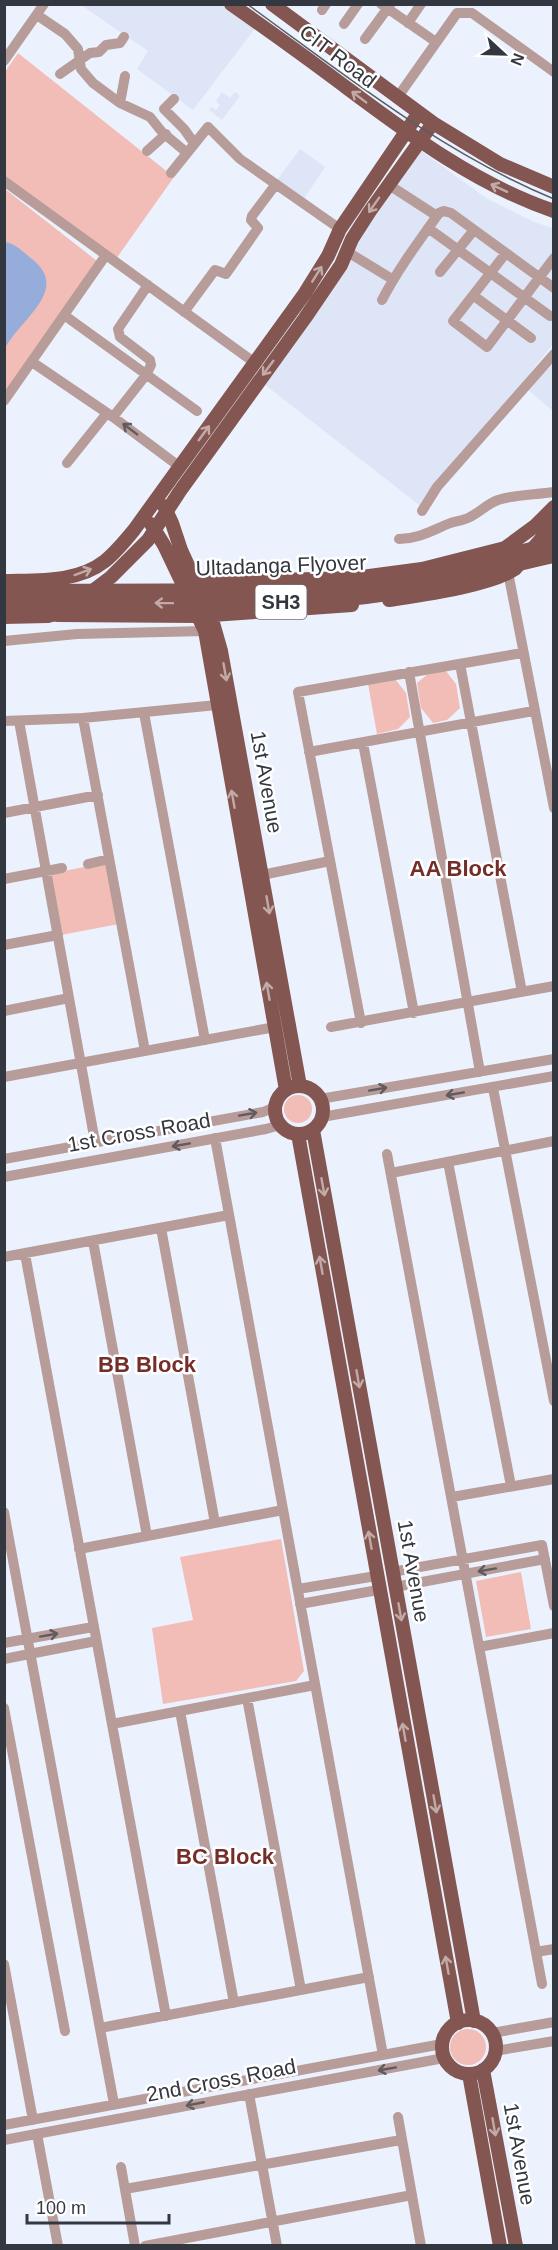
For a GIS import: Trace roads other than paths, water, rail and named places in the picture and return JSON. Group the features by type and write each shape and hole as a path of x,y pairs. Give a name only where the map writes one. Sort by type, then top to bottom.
{"main road":[{"name":"CIT Road","path":"231,4 420,141 481,179 554,211"},
{"path":"272,4 418,114 500,164 554,187"},
{"path":"4,581 67,578 92,569 117,550 305,293 328,256 340,229 418,114"},
{"path":"56,615 81,601 111,577 137,552 155,529 305,318 341,265 352,239 433,123"},
{"path":"157,497 168,511 189,582"},
{"path":"189,582 354,578 422,569 505,548 535,526 554,507"},
{"path":"144,515 189,582 204,616 217,705 286,1090"},
{"path":"4,617 204,616 309,610 417,596 508,574 554,524"},
{"name":"Ultadanga Flyover","path":"4,591 308,590 349,587 442,572 554,543"},
{"name":"Ultadanga Flyover","path":"4,605 288,602 349,599 441,584 554,556"},
{"name":"1st Avenue","path":"204,616 221,651 300,1086"},
{"path":"263,962 278,959"},
{"path":"300,1086 312,1090 320,1099 322,1117 313,1130 297,1134 291,1133 280,1125 275,1107 278,1097 286,1090 300,1086"},
{"name":"1st Avenue","path":"313,1130 474,2021"},
{"name":"1st Avenue","path":"297,1134 458,2023"},
{"path":"326,1293 342,1290"},
{"path":"365,1512 381,1509"},
{"path":"434,1894 451,1891"},
{"path":"474,2021 487,2027 492,2033 495,2051 491,2062 483,2070 469,2074 450,2067 443,2051 447,2031 458,2023 474,2021"},
{"name":"1st Avenue","path":"483,2070 516,2246"},
{"path":"469,2074 500,2246"}],"street":[{"path":"4,61 44,4"},
{"path":"344,24 358,4"},
{"path":"408,24 420,4"},
{"path":"365,39 386,6 436,42"},
{"path":"397,98 457,13 469,9 554,72"},
{"path":"37,15 65,34 78,49 81,69 93,83 120,103 150,117 186,152"},
{"path":"60,74 90,52 99,52 106,45 120,43 124,37"},
{"path":"120,103 124,76"},
{"path":"174,99 164,109 194,143"},
{"path":"171,173 208,127 240,159 340,229"},
{"path":"147,151 165,134"},
{"path":"4,181 255,363"},
{"path":"184,312 215,270 226,274 258,228 251,220 252,216 276,184"},
{"path":"389,185 437,216"},
{"path":"382,300 392,279 437,216 444,211 451,213 554,288"},
{"path":"428,228 550,316"},
{"path":"440,272 474,230"},
{"path":"346,251 392,279"},
{"path":"506,253 453,321 487,347 554,258"},
{"path":"4,401 106,255"},
{"path":"67,463 146,375 151,365 150,360 120,337 118,329 148,285"},
{"path":"474,296 531,338"},
{"path":"64,315 197,411"},
{"path":"422,511 438,487 554,354"},
{"path":"32,362 180,466"},
{"path":"399,540 411,539 433,532 448,523 470,518 498,500 519,494 554,492"},
{"path":"505,548 522,653 554,808"},
{"path":"4,641 77,634 205,631"},
{"path":"361,1023 298,692 522,653"},
{"path":"460,664 522,992"},
{"path":"409,672 480,1072"},
{"path":"4,721 83,718 217,705"},
{"path":"309,752 533,711"},
{"path":"144,713 205,1040"},
{"path":"83,718 144,1051"},
{"path":"19,721 96,1142"},
{"path":"363,743 414,1013"},
{"path":"4,813 98,795"},
{"path":"88,864 109,859"},
{"path":"262,875 330,861"},
{"path":"4,879 62,868"},
{"path":"4,945 58,935"},
{"path":"331,1027 554,986"},
{"path":"4,1011 69,998"},
{"path":"4,1077 274,1027"},
{"path":"320,1099 554,1059"},
{"path":"536,1063 538,1078"},
{"path":"322,1117 554,1076"},
{"path":"493,1088 554,1401"},
{"name":"1st Cross Road","path":"4,1159 263,1112 275,1107"},
{"name":"1st Cross Road","path":"4,1177 280,1125"},
{"path":"215,1138 383,2055"},
{"path":"391,1173 554,1141"},
{"path":"387,1154 542,1984"},
{"path":"448,1162 511,1486"},
{"path":"4,1257 229,1215"},
{"path":"161,1228 215,1523"},
{"path":"93,1241 147,1536"},
{"path":"25,1254 166,2016"},
{"path":"452,1497 554,1479"},
{"path":"79,1549 283,1510"},
{"path":"4,1512 114,2104"},
{"path":"392,1572 542,1545 554,1606"},
{"path":"395,1587 545,1559"},
{"path":"298,1589 377,1583"},
{"path":"300,1604 377,1583"},
{"path":"4,1643 93,1627"},
{"path":"480,1647 554,1633"},
{"path":"4,1659 96,1641"},
{"path":"111,1724 315,1685"},
{"path":"247,1698 301,1990"},
{"path":"4,1708 65,2031"},
{"path":"180,1711 234,2003"},
{"path":"536,1952 554,1949"},
{"path":"4,1965 33,2120"},
{"path":"100,2028 369,1977"},
{"path":"492,2033 554,2022"},
{"path":"495,2051 554,2041"},
{"name":"2nd Cross Road","path":"4,2125 383,2055 443,2051"},
{"name":"2nd Cross Road","path":"4,2140 356,2074 443,2051"},
{"path":"353,2061 356,2074"},
{"path":"249,2094 277,2246"},
{"path":"75,2112 77,2126"},
{"path":"398,2117 422,2246"},
{"path":"37,2134 58,2246"},
{"path":"125,2189 401,2140"},
{"path":"121,2167 135,2246"},
{"path":"145,2246 412,2195"}],"water":[{"path":"5,242 16,246 32,259 43,271 46,282 45,293 39,304 5,348"}],"tram line":[{"path":"247,4 357,85 433,135 472,159 554,199"}],"district":[{"name":"AA Block","path":"458,868"},
{"name":"BB Block","path":"147,1364"},
{"name":"BC Block","path":"225,1856"}]}
